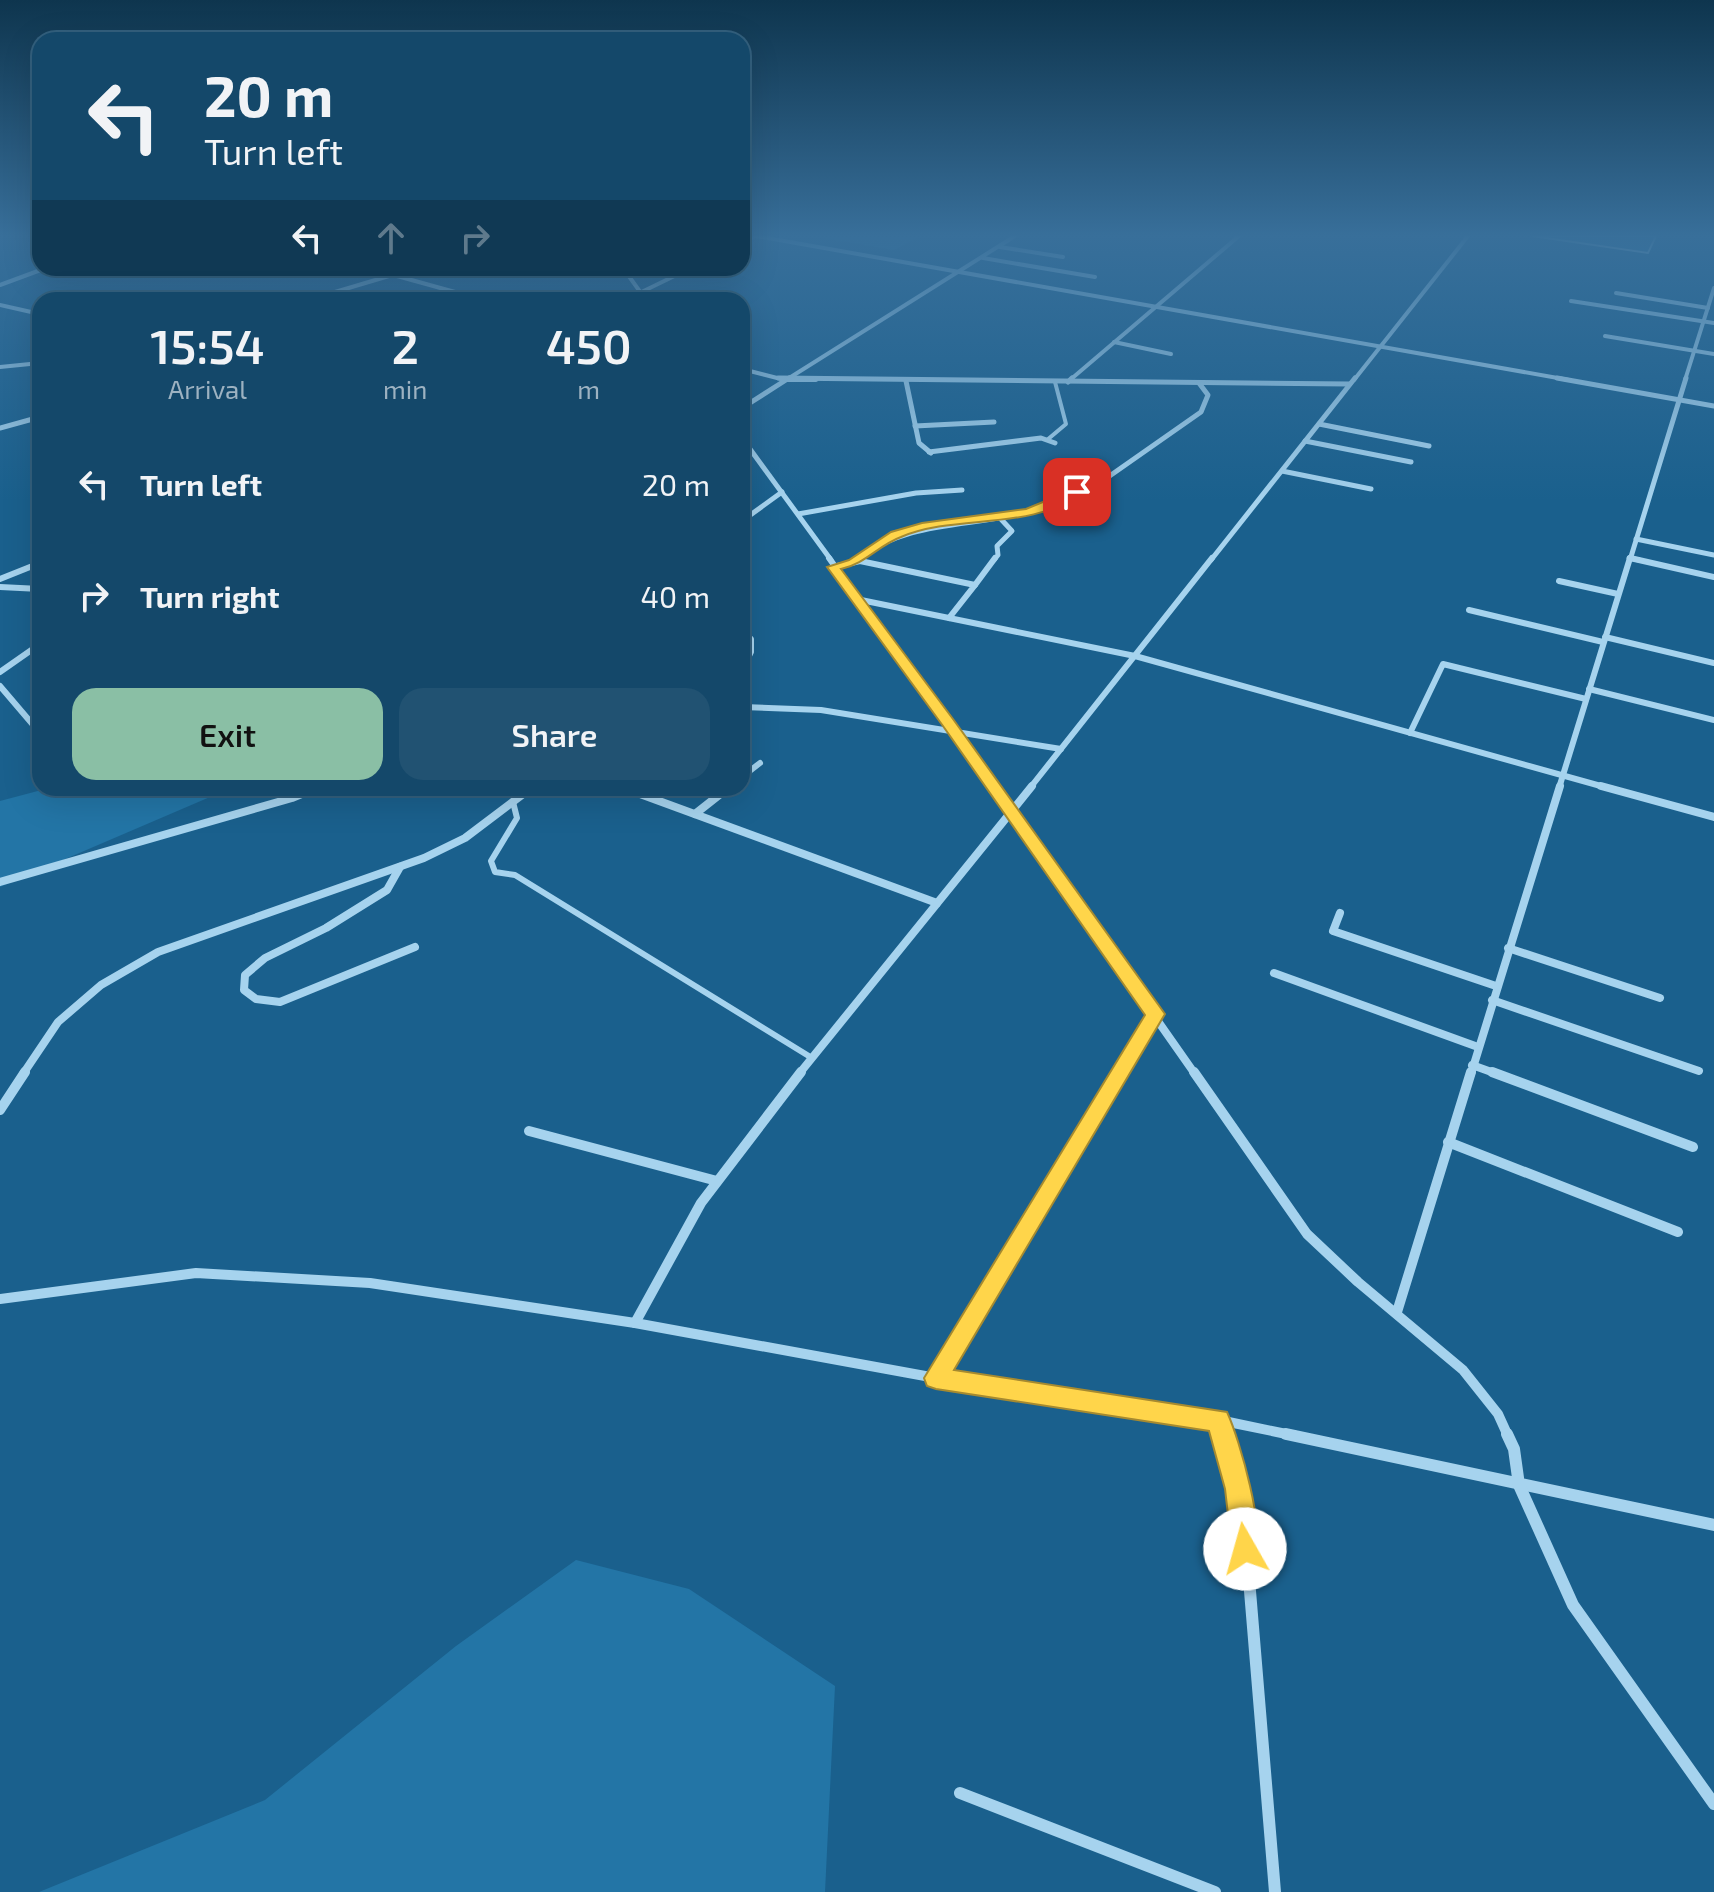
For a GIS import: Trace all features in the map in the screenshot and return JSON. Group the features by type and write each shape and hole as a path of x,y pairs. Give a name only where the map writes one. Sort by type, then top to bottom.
{"street":[{"path":"750,403 875,324"},
{"path":"1068,382 1134,324"},
{"path":"1252,324 1714,406"},
{"path":"635,1323 701,1203 717,1181 1398,324"},
{"path":"1397,1312 1703,324"},
{"path":"1605,336 1714,354"},
{"path":"1114,342 1171,354"},
{"path":"0,367 32,364"},
{"path":"750,371 785,380 1350,384"},
{"path":"906,381 919,443 935,456"},
{"path":"1101,482 1201,412 1208,395 1199,383"},
{"path":"0,428 32,419"},
{"path":"915,426 994,422"},
{"path":"1319,424 1429,446"},
{"path":"929,452 1041,438 1055,443"},
{"path":"1305,441 1411,462"},
{"path":"750,449 954,730 1307,1234 1358,1282 1463,1370 1498,1414 1514,1449 1519,1485 1573,1605 1714,1804"},
{"path":"1282,471 1371,489"},
{"path":"798,514 916,493 962,490"},
{"path":"750,515 782,492"},
{"path":"949,618 998,555 997,546 1012,531 999,517"},
{"path":"1636,539 1714,555"},
{"path":"1629,558 1714,577"},
{"path":"833,567 860,561 975,585"},
{"path":"0,579 32,566"},
{"path":"1559,581 1618,594"},
{"path":"0,587 32,589"},
{"path":"856,599 1135,656 1714,817"},
{"path":"1469,610 1714,663"},
{"path":"0,672 32,650"},
{"path":"1410,733 1443,664 1586,699"},
{"path":"0,686 32,724"},
{"path":"1589,689 1714,720"},
{"path":"750,707 821,710 1061,749"},
{"path":"750,771 760,763"},
{"path":"0,882 297,796"},
{"path":"0,1110 58,1022 101,985 158,952 401,866 465,838 521,796"},
{"path":"646,796 937,903"},
{"path":"695,814 718,796"},
{"path":"401,866 387,890 326,928 265,958 245,975 244,990 256,999 280,1002 415,947"},
{"path":"1340,913 1333,931 1496,986"},
{"path":"1508,948 1660,998"},
{"path":"1274,973 1478,1047"},
{"path":"1492,1000 1699,1071"},
{"path":"936,1378 1155,1014"},
{"path":"1472,1065 1693,1147"},
{"path":"529,1131 717,1181"},
{"path":"1448,1142 1678,1232"},
{"path":"0,1299 196,1273 370,1283 635,1323 936,1378 1219,1420 1714,1525"},
{"path":"1219,1420 1238,1489 1249,1579 1275,1892"},
{"path":"960,1793 1215,1892"}],"lane":[{"path":"1047,440 1066,424 1055,382"},
{"path":"853,563 895,534 922,527 1029,512 1101,482"},
{"path":"513,802 517,818 491,861 495,872 515,875 812,1058"}],"shaded area":[{"path":"32,793 32,796 212,796 0,887 0,801"},
{"path":"576,1560 689,1589 835,1686 825,1892 39,1892 265,1800 456,1646"}],"route":[{"path":"1077,492 1029,512 922,527 895,534 853,563 833,567 948,722 1155,1014 936,1378 1219,1420 1238,1489 1245,1549"}]}
